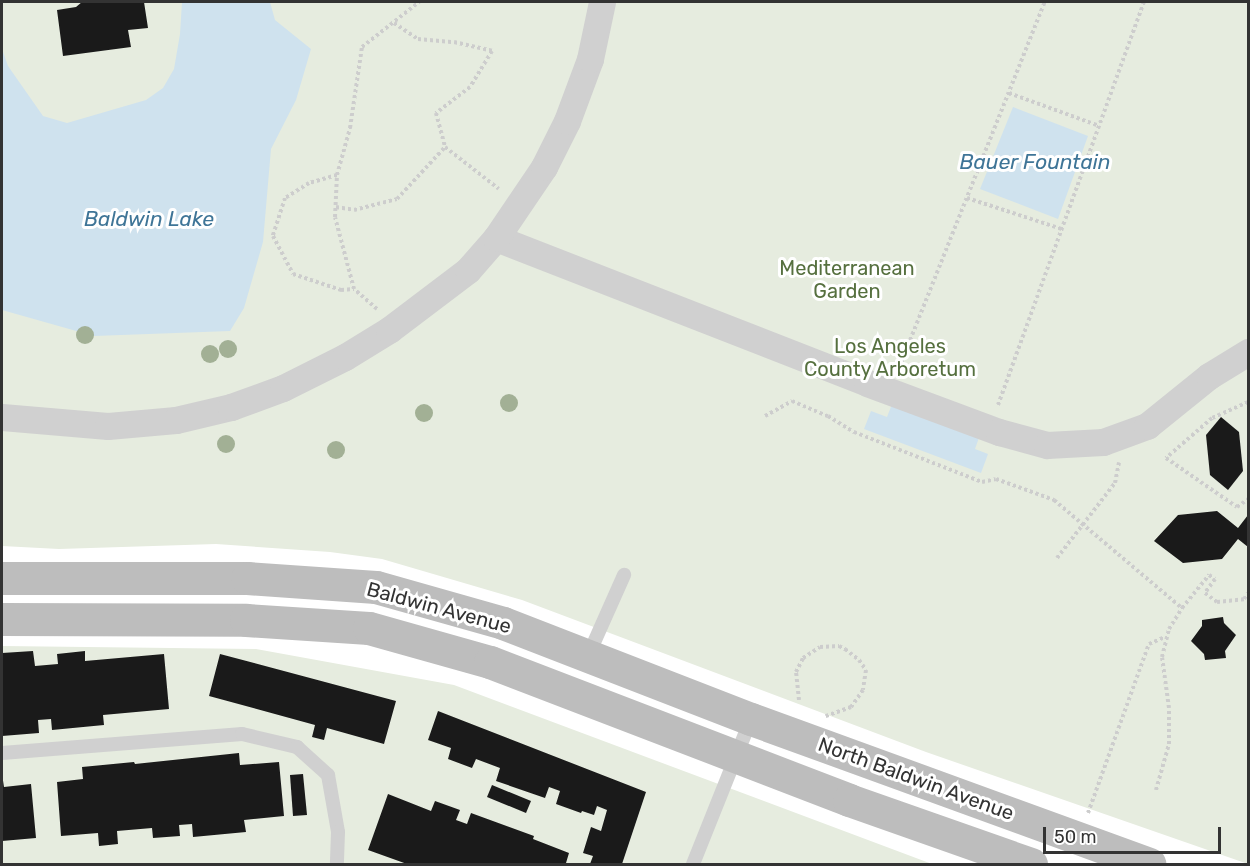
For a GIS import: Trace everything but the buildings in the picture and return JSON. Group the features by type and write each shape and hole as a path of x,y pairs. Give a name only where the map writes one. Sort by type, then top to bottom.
{"main road":[{"name":"Baldwin Avenue","path":"2,578 247,578 376,587 503,623 751,719"},
{"name":"Baldwin Avenue","path":"2,620 246,620 369,628 490,663 736,757"},
{"name":"North Baldwin Avenue","path":"751,719 1149,864"},
{"name":"North Baldwin Avenue","path":"736,757 849,800 1031,864"}],"street":[{"path":"2,417 108,426 176,420 231,407 283,388 345,357 396,325 468,270 496,238 544,167 567,120 590,59 602,2"},
{"path":"496,238 889,391 990,428 1047,445 1102,442 1147,426 1209,376 1248,352"}],"lane":[{"path":"588,656 624,575"},
{"path":"693,864 751,719"},
{"path":"2,753 242,734 297,747 328,775 338,832 337,864"}],"path":[{"path":"396,325 354,289 335,217 337,175 350,128 362,47 419,2"},
{"path":"889,391 1045,2"},
{"path":"990,428 1144,2"},
{"path":"394,23 418,39 454,42 492,51 470,87 436,113 445,147 518,205"},
{"path":"1009,93 1099,126"},
{"path":"336,207 354,210 397,199 445,147"},
{"path":"337,175 309,183 285,198 273,236 293,274 341,291 354,289"},
{"path":"967,198 1062,229"},
{"path":"765,416 792,402 828,416 854,432 982,482 996,479 1054,500 1084,523 1182,609"},
{"path":"1248,402 1212,418 1166,458 1237,507 1248,499"},
{"path":"1057,558 1115,483 1121,450 1120,435"},
{"path":"1156,790 1170,744 1169,708 1162,657 1166,637 1182,609 1209,575 1215,579 1204,593 1217,602 1244,599 1248,593"},
{"path":"1087,816 1149,644 1166,637"},
{"path":"799,700 796,672 803,658 820,647 839,646 845,649 854,655 866,670 864,690 852,707 826,716"}],"green space":[{"name":"Los Angeles County Arboretum","path":"2,2 1248,2 1248,864 926,752 522,600 382,559 330,552 216,544 59,549 2,546"},
{"path":"2,646 256,649 454,685 932,864 2,864"}],"water":[{"name":"Baldwin Lake","path":"182,2 270,2 275,20 311,49 296,100 271,149 263,242 244,308 230,331 94,336 2,310 2,49 8,66 43,116 67,123 146,100 163,88 174,69 180,34"},
{"name":"Bauer Fountain","path":"1013,107 1088,136 1058,219 980,189"},
{"path":"894,399 981,432 975,449 988,454 981,473 864,429 871,411 887,417"}],"park label":[{"name":"Mediterranean Garden","path":"847,280"}]}
